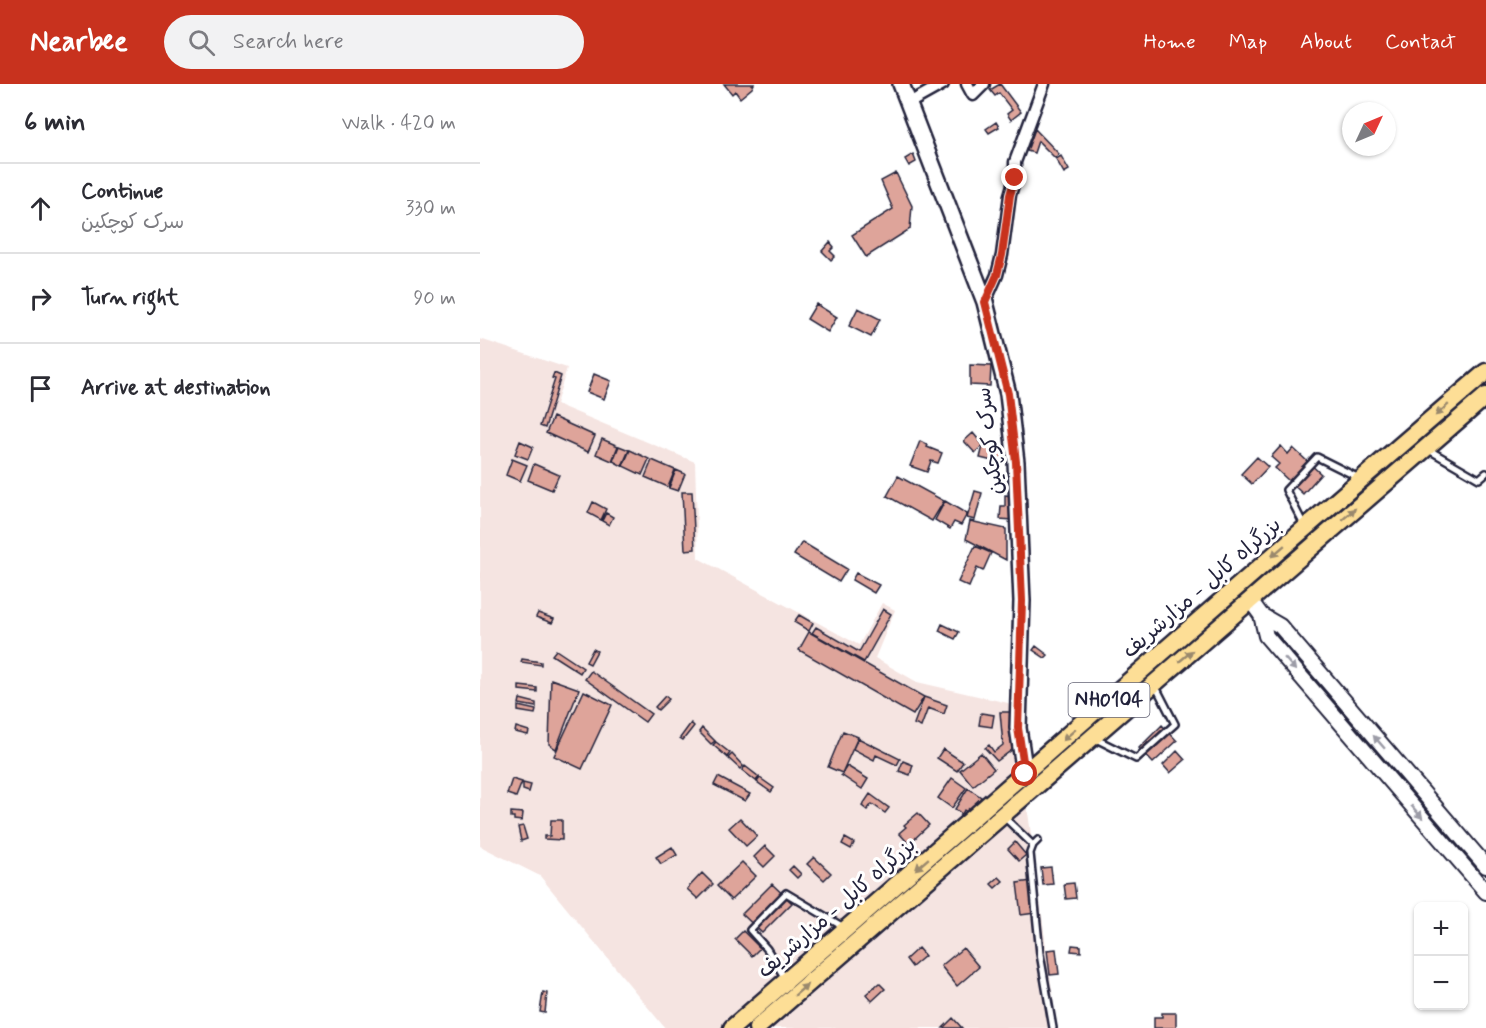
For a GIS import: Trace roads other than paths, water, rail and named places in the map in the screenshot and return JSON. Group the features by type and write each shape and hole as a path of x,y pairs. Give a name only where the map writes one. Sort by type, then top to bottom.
{"highway":[{"name":"بزرگراه کابل - مزارشریف","path":"732,1028 1360,479 1486,372"},
{"name":"بزرگراه کابل - مزارشریف","path":"757,1028 1486,397"}],"main road":[{"name":"سرک کوچکین","path":"901,84 985,302 1008,394 1016,462 1022,601 1018,728 1025,774"}],"street":[{"path":"967,84 973,95 984,84"},
{"path":"985,302 997,275 1002,255 1010,195 1015,178 1015,162 1044,84"},
{"path":"909,103 941,85"},
{"path":"1250,600 1261,615 1266,636 1486,892"},
{"path":"1261,615 1280,626 1486,866"}],"lane":[{"path":"1425,448 1479,479 1486,473"},
{"path":"1305,527 1286,490 1317,457 1360,479"},
{"path":"1092,736 1136,759 1175,723 1154,684"},
{"path":"1002,814 1011,825 1036,842 1030,853 1040,954 1053,1028"},
{"path":"786,981 766,949 750,930 786,893 846,929"}]}
